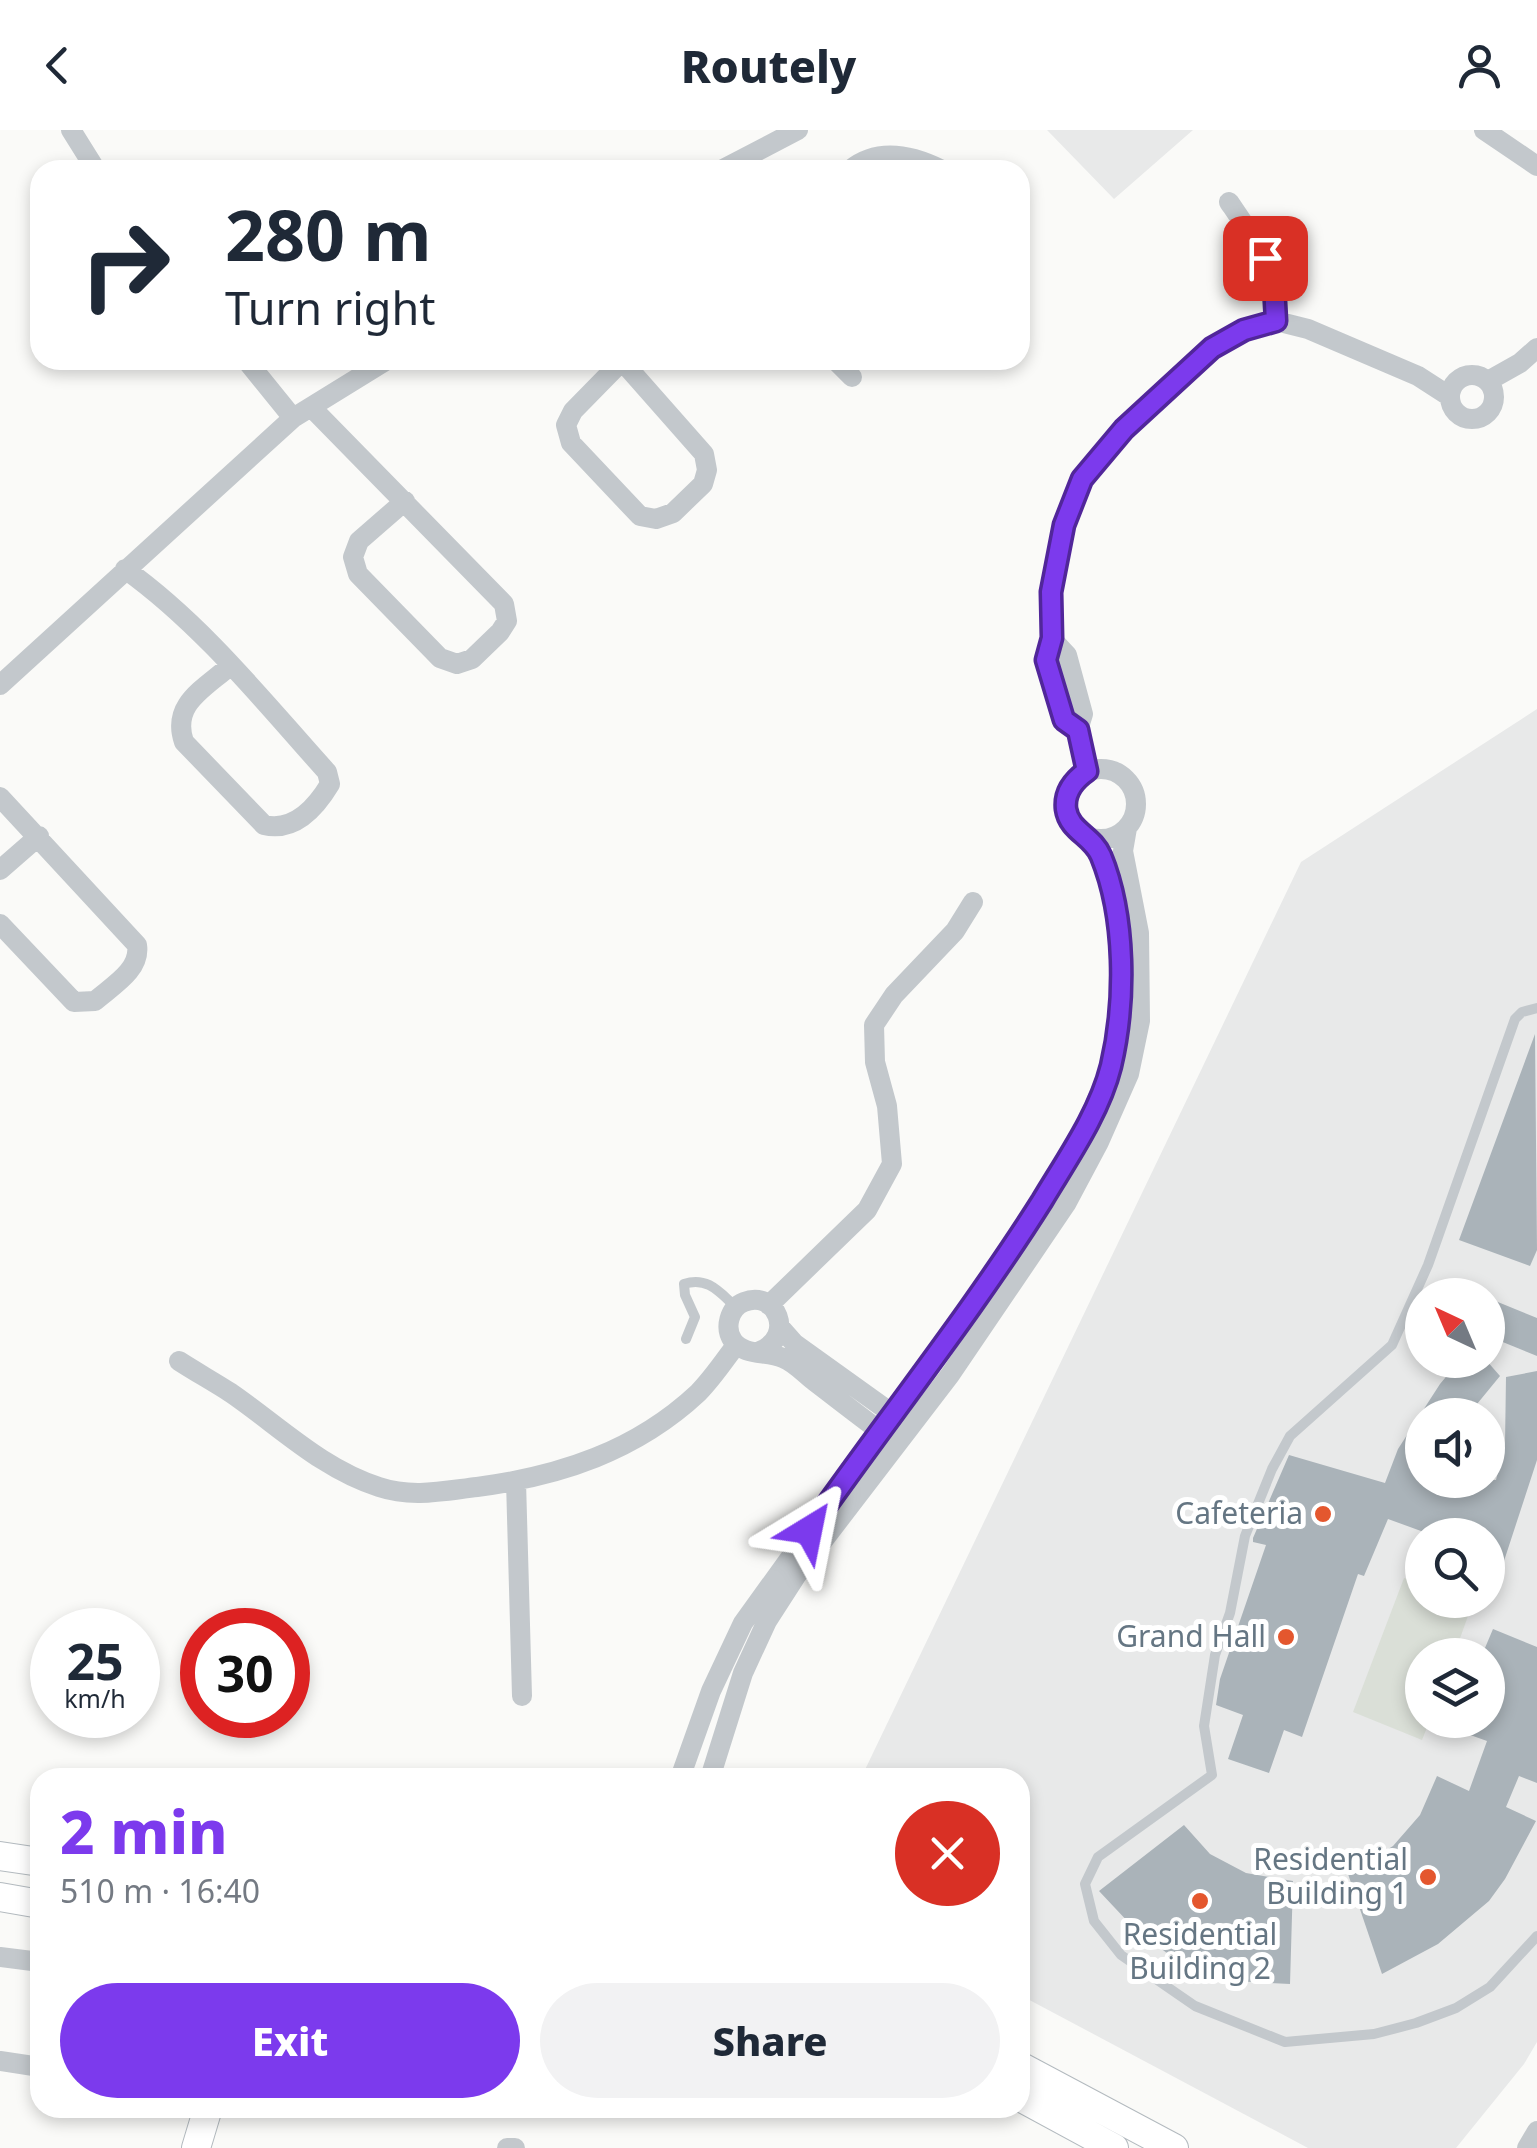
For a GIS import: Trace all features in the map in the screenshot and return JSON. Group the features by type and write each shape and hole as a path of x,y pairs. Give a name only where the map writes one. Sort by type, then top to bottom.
{"main road":[{"path":"0,1856 30,1860"},
{"path":"0,1897 30,1902"},
{"path":"1030,2071 1174,2148"},
{"path":"1030,2102 1114,2148"},
{"path":"196,2148 205,2118"}],"street":[{"path":"71,130 90,160"},
{"path":"1484,130 1537,166"},
{"path":"739,160 789,132"},
{"path":"862,160 886,154 914,160"},
{"path":"1228,202 1265,258 1274,285 1276,321"},
{"path":"1087,771 1078,730 1082,714 1067,655 1052,638 1051,592 1064,525 1082,479 1124,429 1212,348 1244,330 1276,321 1308,330 1418,376 1449,396 1456,414 1475,419 1484,416 1494,399 1488,381 1472,374 1456,380 1449,396"},
{"path":"1488,381 1520,364 1537,348"},
{"path":"257,370 405,501 504,604 507,621 472,659 457,664 440,658 358,574 354,557 359,541 405,501"},
{"path":"0,685 302,412 370,370"},
{"path":"612,370 573,410 566,425 572,442 640,516 656,520 672,513 703,484 707,470 704,454 631,370"},
{"path":"845,370 852,377"},
{"path":"125,569 158,592 230,665 328,772 330,784 322,798 294,824 280,829 264,826 184,742 178,724 184,708 230,665"},
{"path":"901,1420 950,1375 1066,1204 1129,1074 1140,1021 1138,933 1123,851 1137,803 1134,789 1114,770 1087,771 1070,788 1066,811 1079,832 1089,837 1111,838 1127,828"},
{"path":"0,797 138,945 139,956 132,968 95,1002 74,1002 0,924"},
{"path":"0,870 39,836"},
{"path":"684,1768 711,1691 743,1622 901,1420 1080,1139 1110,1070 1120,1015 1121,935 1101,854 1089,837"},
{"path":"769,1304 866,1210 892,1164 887,1106 875,1062 874,1026 894,996 955,931 973,902"},
{"path":"888,1437 786,1358 736,1345 728,1322 736,1307 752,1300 769,1304 780,1327 795,1344 901,1420"},
{"path":"760,1351 774,1342 780,1327"},
{"path":"179,1361 230,1392 315,1457 377,1487 414,1495 516,1481 607,1455 643,1436 701,1390 736,1345"},
{"path":"713,1768 743,1674 767,1621 888,1437"},
{"path":"516,1481 522,1696"},
{"path":"0,1957 30,1961"},
{"path":"0,2061 30,2066"},
{"path":"1527,2148 1537,2130"}],"lane":[{"path":"1537,1008 1522,1012 1515,1019 1428,1265 1392,1345 1290,1436 1272,1469 1245,1536 1230,1613 1215,1655 1204,1726 1212,1775 1098,1856 1084,1884 1094,1921 1121,1956 1195,2006 1284,2042 1374,2034 1456,2008 1490,1987 1537,1936"},
{"path":"686,1338 694,1318 684,1284 708,1282 736,1307"}],"shaded area":[{"path":"1047,130 1193,130 1114,199"},
{"path":"1537,709 1537,2042 1524,2064 1456,2148 1308,2148 1030,2000 1030,1768 866,1768 1301,862"},
{"path":"1404,1578 1405,1618 1467,1618 1460,1638 1405,1638 1405,1733 1353,1712"}],"building":[{"path":"1535,1034 1537,1250 1530,1266 1459,1240"},
{"path":"1505,1305 1537,1318 1537,1356 1505,1343"},
{"path":"1537,1371 1537,1460 1505,1558 1505,1518 1405,1518 1405,1525 1388,1519 1364,1576 1358,1574 1302,1737 1284,1730 1269,1773 1228,1759 1243,1715 1216,1705 1220,1679 1266,1545 1253,1542 1253,1538 1289,1455 1385,1483 1405,1438 1405,1498 1505,1498 1506,1377"},
{"path":"1445,1378 1498,1378 1482,1398 1431,1398"},
{"name":"Residential Building 1","path":"1493,1629 1537,1647 1537,1783 1519,1776 1506,1807 1536,1821 1489,1901 1438,1944 1382,1974 1348,1874 1393,1846 1420,1815 1437,1776 1469,1791 1487,1741 1479,1738 1505,1738 1505,1638 1489,1638"},
{"name":"Residential Building 2","path":"1184,1825 1210,1854 1246,1873 1293,1881 1290,1984 1232,1981 1168,1954 1130,1924 1099,1891"}],"place":[{"name":"Cafeteria","path":"1323,1514"},
{"name":"Grand Hall","path":"1286,1637"},
{"name":"Residential Building 1","path":"1428,1877"},
{"name":"Residential Building 2","path":"1200,1901"}],"route":[{"path":"809,1530 1006,1258 1080,1139 1110,1070 1120,1015 1121,935 1101,854 1089,837 1079,832 1066,811 1070,788 1087,771 1078,730 1064,720 1046,660 1052,638 1051,592 1064,525 1082,479 1124,429 1212,348 1244,330 1276,321 1274,285 1265,258"}]}
